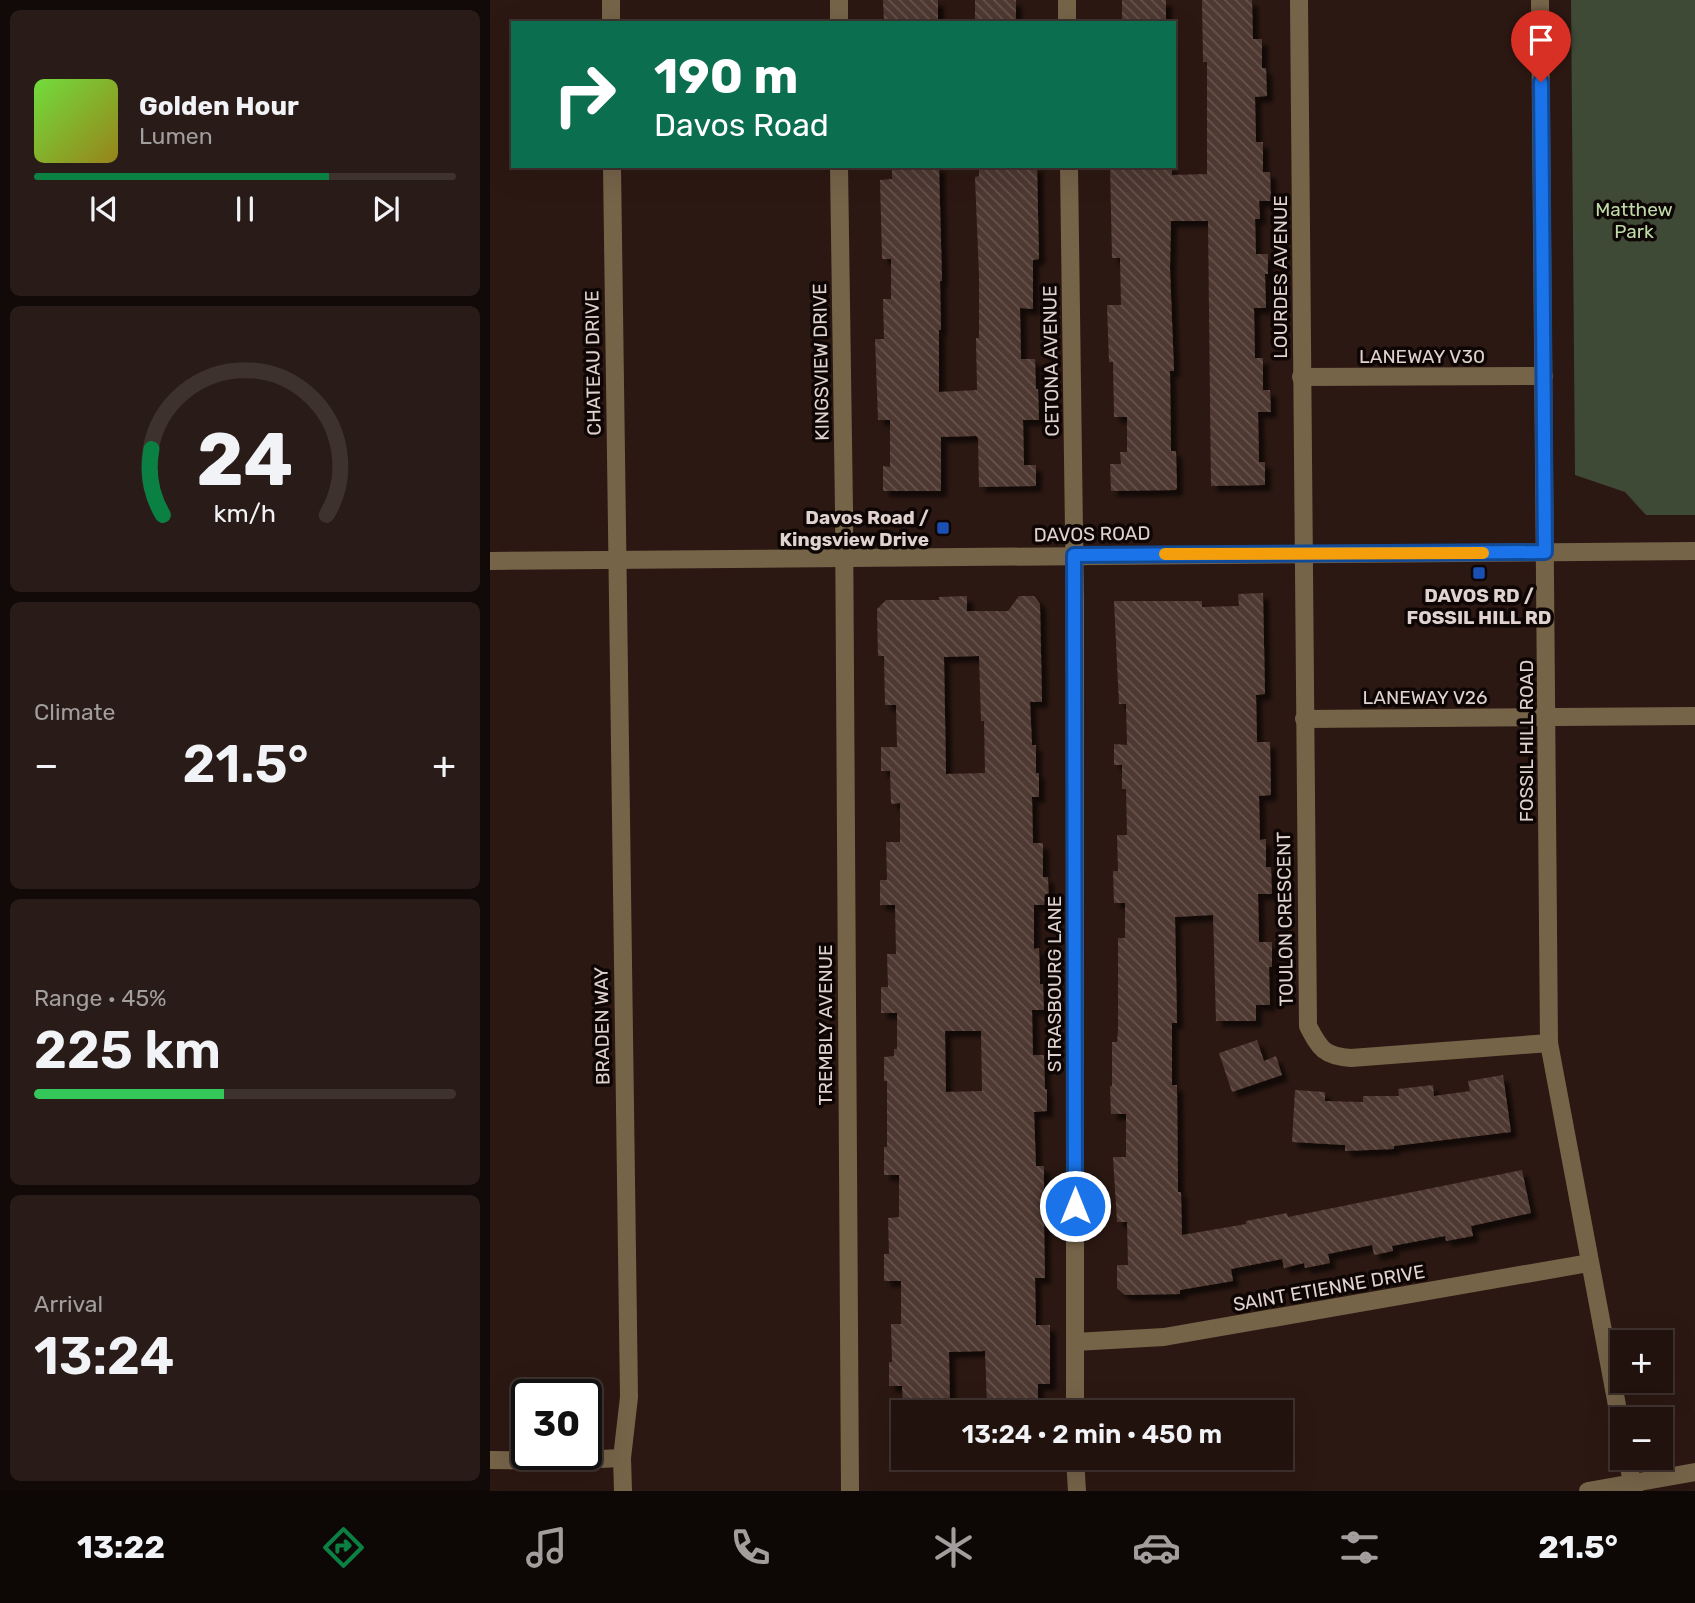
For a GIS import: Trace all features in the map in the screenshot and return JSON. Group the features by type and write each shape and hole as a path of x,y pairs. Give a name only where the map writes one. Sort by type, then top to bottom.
{"street":[{"path":"611,0 611,21"},
{"path":"839,0 839,21"},
{"path":"1067,0 1067,21"},
{"name":"LOURDES AVENUE","path":"1298,0 1303,553"},
{"name":"FOSSIL HILL ROAD","path":"1540,0 1549,1043 1617,1407"},
{"name":"CHATEAU DRIVE","path":"612,168 616,559"},
{"name":"KINGSVIEW DRIVE","path":"839,168 844,558"},
{"name":"CETONA AVENUE","path":"1069,168 1074,555"},
{"name":"LANEWAY V30","path":"1301,377 1544,376"},
{"name":"DAVOS ROAD","path":"490,561 1695,551"},
{"name":"TOULON CRESCENT","path":"1303,553 1308,1026 1320,1048 1335,1057 1352,1058 1549,1043"},
{"name":"STRASBOURG LANE","path":"1074,555 1075,1400"},
{"name":"TREMBLY AVENUE","path":"844,558 850,1491"},
{"name":"BRADEN WAY","path":"616,559 629,1397 622,1458 623,1491"},
{"name":"LANEWAY V26","path":"1304,719 1695,716"},
{"name":"SAINT ETIENNE DRIVE","path":"1075,1342 1164,1337 1589,1263"},
{"path":"490,1460 622,1458"},
{"path":"1076,1470 1077,1491"},
{"path":"1588,1491 1633,1487 1695,1472"}],"green space":[{"name":"Matthew Park","path":"1571,0 1695,0 1695,515 1646,515 1625,492 1575,475"}],"building":[{"path":"883,0 938,0 938,21 884,21"},
{"path":"975,0 1016,0 1016,21 975,21"},
{"path":"1122,0 1166,0 1166,21 1122,21"},
{"path":"1202,0 1252,0 1253,39 1262,39 1262,68 1266,68 1267,96 1255,97 1256,142 1263,142 1263,172 1270,172 1271,201 1259,201 1260,219 1255,219 1256,254 1268,254 1268,274 1265,274 1266,308 1254,308 1255,358 1263,358 1263,390 1270,390 1271,412 1258,412 1259,462 1265,462 1265,485 1211,486 1208,221 1171,221 1174,371 1170,371 1171,451 1176,451 1177,487 1176,490 1111,491 1110,464 1121,464 1120,452 1127,452 1127,417 1114,417 1113,362 1109,362 1107,305 1121,305 1120,258 1112,258 1110,168 1172,168 1172,175 1207,174 1207,62 1203,62"},
{"path":"892,168 939,168 942,281 939,392 977,390 979,275 975,177 979,176 979,168 1037,168 1039,259 1033,260 1033,309 1020,308 1021,359 1035,359 1038,389 1039,420 1023,420 1024,465 1036,465 1036,486 979,487 978,438 941,437 941,491 883,491 883,466 890,467 890,420 878,420 875,339 884,339 883,299 891,299 891,259 882,259 880,180 892,179"},
{"path":"1263,593 1265,694 1256,695 1257,742 1270,742 1271,795 1259,796 1260,840 1266,839 1266,867 1271,867 1272,894 1258,894 1259,942 1272,942 1272,967 1269,967 1270,1005 1256,1005 1256,1021 1216,1021 1213,915 1175,917 1177,1023 1172,1023 1172,1085 1177,1085 1178,1192 1181,1192 1182,1235 1246,1224 1246,1221 1287,1213 1288,1217 1522,1170 1531,1213 1471,1226 1473,1236 1446,1241 1445,1236 1392,1246 1393,1251 1374,1255 1372,1245 1328,1254 1330,1263 1305,1268 1304,1263 1284,1268 1282,1259 1231,1269 1233,1281 1180,1290 1180,1294 1125,1295 1117,1288 1117,1265 1128,1265 1127,1222 1117,1222 1113,1157 1126,1157 1126,1114 1111,1114 1110,1086 1112,1042 1117,1042 1118,1030 1118,938 1125,938 1125,903 1114,903 1113,871 1118,871 1117,835 1127,835 1126,789 1122,789 1122,765 1114,765 1114,744 1127,745 1126,704 1119,704 1114,601 1202,601 1202,607 1239,606 1238,594"},
{"path":"967,596 967,611 1008,611 1019,596 1034,596 1040,604 1042,702 1030,702 1032,745 1036,745 1036,773 1039,773 1039,797 1032,797 1033,843 1043,843 1043,877 1048,877 1049,905 1034,905 1034,949 1039,948 1044,1010 1032,1010 1033,1055 1044,1055 1047,1089 1047,1111 1034,1112 1036,1166 1044,1166 1044,1199 1049,1199 1049,1222 1044,1222 1045,1278 1035,1278 1036,1325 1050,1325 1050,1384 1038,1384 1038,1400 987,1400 985,1351 949,1352 950,1400 903,1400 902,1386 889,1386 889,1362 892,1362 891,1324 901,1324 901,1281 884,1281 884,1254 889,1254 888,1218 899,1217 899,1175 884,1175 884,1147 887,1147 887,1081 884,1081 884,1057 894,1056 894,1049 897,1049 897,1013 881,1013 881,987 888,987 887,954 896,954 895,905 880,905 880,880 887,880 886,842 900,842 900,803 891,804 890,771 881,771 881,747 897,747 896,705 885,705 884,656 878,656 877,609 886,600 939,600 939,597","holes":["979,656 981,721 984,721 985,773 946,774 944,657","945,1031 981,1031 982,1091 946,1092"]},
{"path":"1257,1040 1264,1061 1276,1056 1282,1075 1232,1092 1219,1053"},
{"path":"1503,1075 1511,1132 1394,1146 1394,1149 1345,1151 1345,1145 1292,1142 1295,1090 1325,1092 1325,1101 1363,1102 1363,1096 1399,1096 1398,1089 1433,1085 1434,1096 1470,1091 1468,1081"}],"slow traffic":[{"path":"1165,554 1483,553"}],"place":[{"name":"Davos Road / Kingsview Drive","path":"943,528"},
{"name":"DAVOS RD / FOSSIL HILL RD","path":"1479,573"}],"route":[{"path":"1075,1206 1074,555 1545,552 1541,82"}]}
